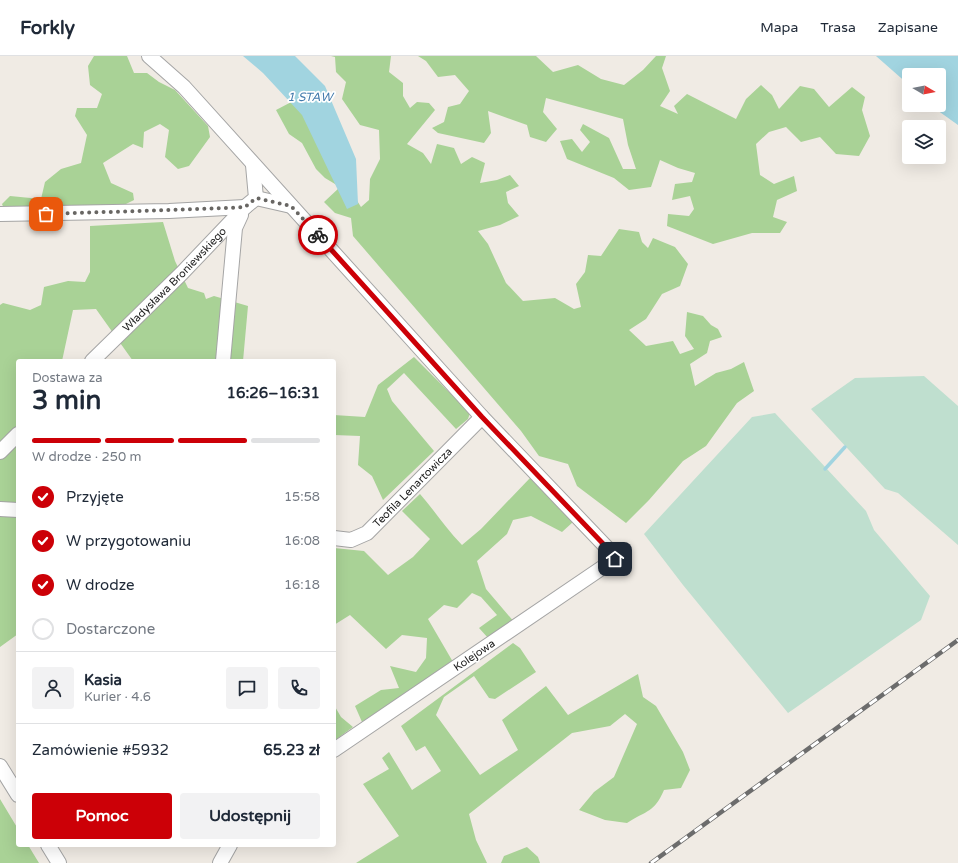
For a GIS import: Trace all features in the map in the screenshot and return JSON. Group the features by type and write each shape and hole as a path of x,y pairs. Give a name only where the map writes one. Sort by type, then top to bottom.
{"street":[{"path":"149,56 184,87 482,417"},
{"path":"223,359 235,228 251,203 253,164"},
{"path":"0,214 169,211 251,203 291,206"},
{"name":"Władysława Broniewskiego","path":"94,359 251,203"},
{"name":"Teofila Lenartowicza","path":"336,538 351,540 367,533 482,417"},
{"name":"Kolejowa","path":"336,749 615,559 610,551 482,417"},
{"path":"0,452 16,436"},
{"path":"0,509 16,510"},
{"path":"0,766 16,792"},
{"path":"49,847 59,863"},
{"path":"220,863 229,847"}],"green space":[{"path":"94,56 127,56 134,73 147,73 159,82 175,90 208,126 210,137 189,166 178,169 165,157 169,130 160,124 144,132 143,148 133,144 103,163 111,183 133,193 134,200 124,205 5,211 2,204 10,196 41,199 45,182 61,169 81,163 87,135 75,116 77,108 97,108 102,94 90,85 88,66"},
{"path":"331,56 391,56 389,72 403,83 403,96 410,108 417,102 429,103 435,110 407,144 423,153 431,164 437,144 454,148 461,164 472,157 485,163 480,183 497,180 510,175 519,186 506,192 508,203 519,216 500,225 478,231 488,244 506,283 523,301 555,298 574,309 581,307 576,284 585,272 588,255 601,256 619,229 639,232 642,242 648,248 653,238 675,247 688,264 680,286 662,294 646,319 629,330 646,346 673,341 680,354 694,349 685,336 687,312 703,316 711,325 718,329 722,337 710,341 707,353 690,364 695,386 716,373 731,369 744,362 754,391 737,403 706,446 683,461 649,500 626,523 577,486 568,464 539,456 521,431 353,236 351,218 335,213 324,202 340,187 325,178 316,169 302,143 289,134 276,110 299,98 339,172 361,207 369,200 370,179 380,159 379,130 360,125 342,99 346,82 336,72 335,57"},
{"path":"418,56 536,56 553,72 578,65 601,79 624,85 643,70 656,56 666,56 662,68 670,91 660,106 678,114 674,106 687,94 736,119 746,99 761,85 772,95 779,109 800,86 814,89 829,107 852,87 865,97 862,110 870,136 859,156 836,154 820,137 801,142 786,127 769,132 756,144 760,175 774,184 794,176 797,191 777,200 773,217 787,222 780,233 752,233 713,244 667,226 668,214 689,216 694,209 690,196 672,200 675,184 692,182 695,173 678,168 660,160 651,187 629,190 614,178 567,159 560,141 572,139 582,152 590,142 580,130 583,124 609,138 623,169 636,169 628,145 623,119 546,98 543,112 557,129 546,142 530,137 527,125 488,111 491,133 484,143 438,133 432,128 444,122 448,107 460,104 469,91 455,75 438,77 426,61"},
{"path":"163,222 175,261 188,288 204,293 206,299 214,296 248,306 243,359 132,359 96,309 73,310 62,359 16,359 16,635 0,647 0,305 3,303 30,310 41,305 44,287 68,281 85,282 90,272 90,226"},
{"path":"414,357 470,413 468,419 456,429 404,373 387,389 392,401 434,451 383,500 372,476 358,465 360,436 336,435 336,415 365,417 378,385"},
{"path":"924,376 958,406 958,545 898,493 885,489 811,409 855,378"},
{"path":"775,413 866,511 874,530 930,596 921,620 788,713 683,585 644,534 752,417"},
{"path":"530,478 573,522 562,532 531,516 513,520 507,534 477,561 486,589 515,623 489,639 479,628 497,615 481,597 472,593 457,608 444,605 428,619 453,662 362,722 355,706 381,690 399,688 390,666 416,672 426,658 427,638 402,635 386,649 350,615 336,624 336,548 364,551 388,575 413,557 430,539 402,511 420,494 462,545 481,529"},
{"path":"513,643 520,648 536,672 495,699 489,698 474,676 444,697 436,715 480,775 518,750 502,720 546,686 568,715 638,674 643,697 656,706 683,752 690,770 681,788 664,790 653,807 627,823 605,820 579,810 594,792 614,777 637,724 625,714 610,726 572,733 469,814 476,840 487,863 356,863 399,836 363,784 389,769 382,758 389,752 412,790 441,771 425,746 416,751 401,726"},
{"path":"336,708 341,717 353,727 336,740"},
{"path":"0,799 16,826 16,847 29,847 39,863 0,863"},
{"path":"527,847 538,857 540,863 501,863 504,856"}],"water":[{"name":"1 STAW","path":"243,56 295,56 325,86 356,159 358,204 347,209 302,115 263,73"},
{"path":"876,56 958,56 958,125 940,112 946,112 946,68 902,68 902,79"}],"waterway":[{"path":"825,469 845,447"}],"railway":[{"path":"651,863 958,640"}],"way so far":[{"path":"46,214 169,211 245,207 256,198 291,206 318,235"}],"route":[{"path":"318,235 482,417 610,551 615,559"}]}
